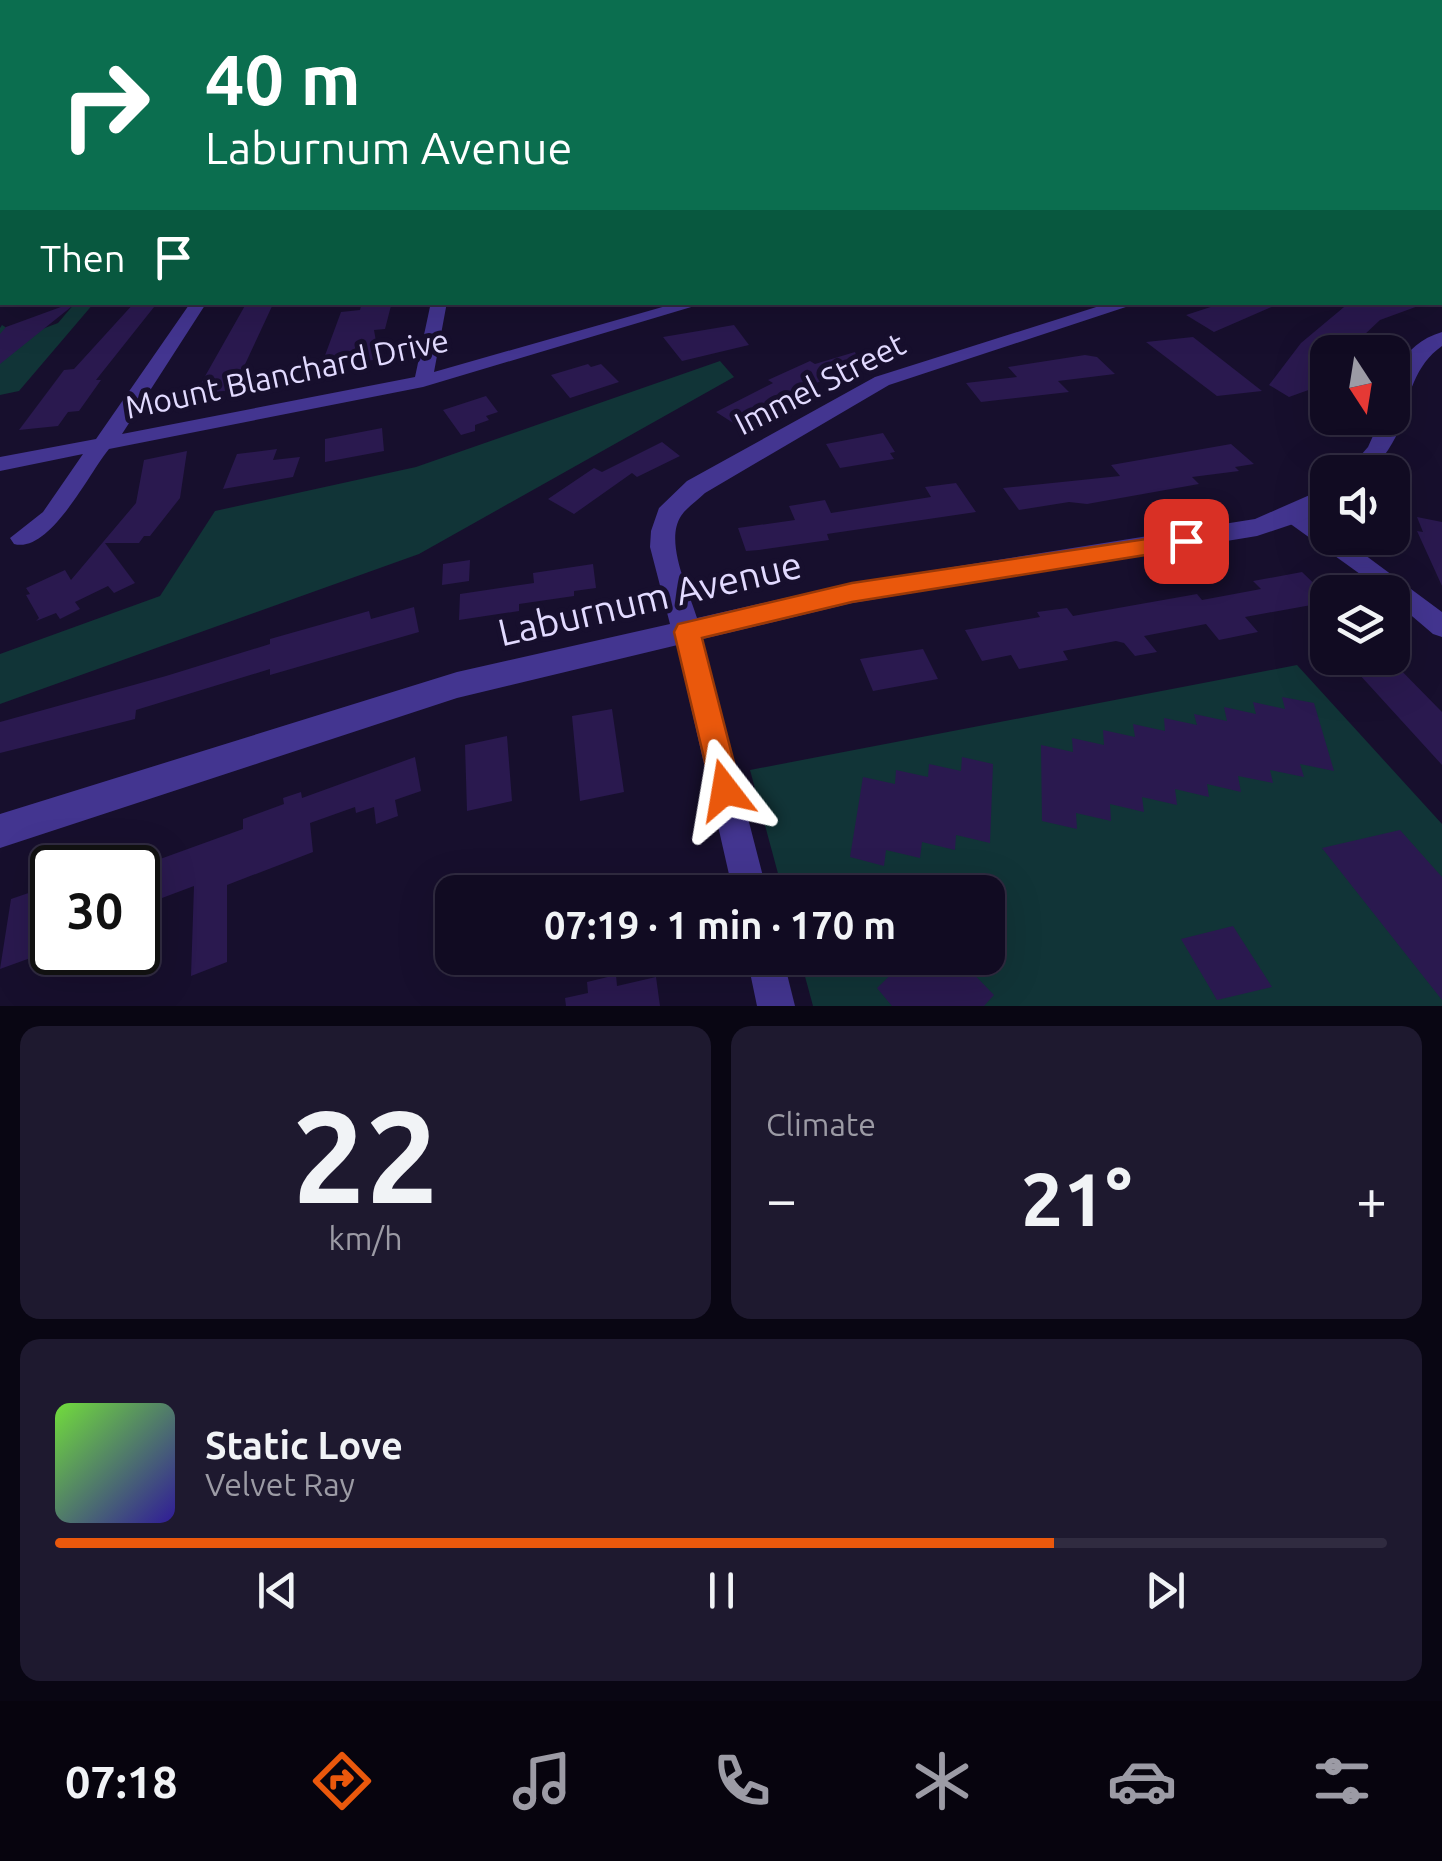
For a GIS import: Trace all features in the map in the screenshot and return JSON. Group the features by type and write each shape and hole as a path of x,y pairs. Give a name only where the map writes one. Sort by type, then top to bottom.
{"street":[{"path":"22,538 51,518 197,305"},
{"path":"423,381 438,305"},
{"name":"Mount Blanchard Drive","path":"0,464 423,381 689,305"},
{"name":"Immel Street","path":"687,632 663,548 664,531 668,514 696,487 882,381 1123,305"},
{"path":"1410,364 1442,338"},
{"name":"Laburnum Avenue","path":"0,831 457,685 852,593 1209,537 1293,514 1310,505"},
{"path":"1293,514 1398,589 1442,628"},
{"path":"687,632 746,875"},
{"path":"770,975 776,1006"}],"green space":[{"path":"73,305 92,305 19,391 0,395 2,325 21,337 58,323"},
{"path":"720,361 734,377 419,554 0,704 0,654 160,596 215,511 416,467"},
{"path":"1297,665 1442,824 1442,1006 813,1006 805,975 1005,975 1005,875 778,875 750,770"}],"building":[{"path":"66,305 71,307 0,364 0,334 6,327"},
{"path":"132,305 156,305 96,380 101,380 79,411 68,412 58,426 19,430 64,370 74,369"},
{"path":"245,305 273,305 233,390 195,394"},
{"path":"361,305 391,305 385,329 374,330 379,359 320,369 341,312 360,310"},
{"path":"1217,305 1274,306 1214,332 1186,315"},
{"path":"1346,305 1421,305 1380,320 1364,335 1311,335"},
{"path":"734,325 749,345 682,361 663,337"},
{"path":"1310,335 1310,389 1289,397 1269,385"},
{"path":"1193,337 1262,391 1217,396 1146,342"},
{"path":"855,352 859,363 770,405 774,408 738,426 716,412 773,383 768,380 810,361 815,364"},
{"path":"1085,355 1097,357 1115,374 1058,381 1069,392 981,402 966,383 1017,377 1008,367"},
{"path":"601,364 619,382 570,398 551,375"},
{"path":"486,396 498,412 475,425 475,431 461,435 443,410"},
{"path":"382,428 384,451 325,462 325,439"},
{"path":"883,433 895,452 890,453 894,459 840,468 826,444"},
{"path":"662,442 680,456 637,477 632,473 574,514 548,499 594,468 602,472"},
{"path":"1231,444 1254,464 1235,467 1239,471 1192,477 1199,484 1087,504 1069,502 1019,510 1003,488 1120,476 1111,465"},
{"path":"277,449 273,460 300,457 293,477 223,489 237,454"},
{"path":"187,451 180,498 150,536 144,536 139,543 105,543 135,583 114,593 108,586 75,602 80,609 60,619 56,613 36,621 39,618 26,588 65,570 71,580 136,503 144,460"},
{"path":"956,483 976,512 827,534 829,540 746,551 738,528 795,520 789,506 825,500 831,513 931,497 925,487"},
{"path":"1417,517 1442,522 1442,586 1417,531 1423,532"},
{"path":"470,560 469,581 442,585 443,564"},
{"path":"593,564 596,588 574,591 574,596 519,604 519,611 459,620 460,594 534,583 533,573"},
{"path":"1302,572 1310,580 1310,605 1245,617 1258,632 1219,640 1206,624 1144,636 1157,652 1135,656 1124,643 1116,641 1063,651 1068,660 1019,669 1011,655 982,661 965,630 1040,617 1037,612 1067,608 1073,616 1197,594 1202,600 1261,589 1253,581"},
{"path":"414,607 419,632 270,675 270,669 136,710 135,719 0,753 0,722 166,676 270,644 270,639 369,611 371,619"},
{"path":"923,649 938,679 873,691 860,659"},
{"path":"1360,675 1406,675 1442,712 1442,765"},
{"path":"1282,697 1314,703 1334,771 1300,764 1304,777 1270,770 1273,783 1238,776 1241,792 1207,784 1209,797 1175,789 1177,805 1142,797 1144,812 1110,804 1111,821 1076,813 1077,829 1042,821 1041,745 1073,752 1072,738 1104,745 1103,730 1135,737 1133,724 1165,731 1164,718 1197,725 1194,714 1227,721 1224,707 1256,714 1253,702 1285,709"},
{"path":"612,709 624,792 580,801 572,716"},
{"path":"507,736 512,801 467,811 465,745"},
{"path":"415,757 421,791 395,800 398,816 376,824 374,807 356,813 355,807 310,823 313,852 227,885 227,962 191,976 194,886 160,899 160,859 243,829 243,819 284,804 283,798 301,792 302,798"},
{"path":"962,757 993,764 990,843 956,835 955,850 922,842 920,858 886,850 884,866 850,857 863,777 895,784 896,770 928,777 929,764 961,771"},
{"path":"1400,830 1442,877 1442,1000 1322,848"},
{"path":"30,893 30,958 0,969 11,899"},
{"path":"1233,926 1272,987 1217,1000 1181,939"},
{"path":"616,975 617,986 656,977 660,1006 566,1006 565,998 588,993 587,982"},
{"path":"890,975 975,975 994,995 984,1006 892,1006 877,988"}],"route":[{"path":"725,790 687,632 852,593 1186,541"}]}
